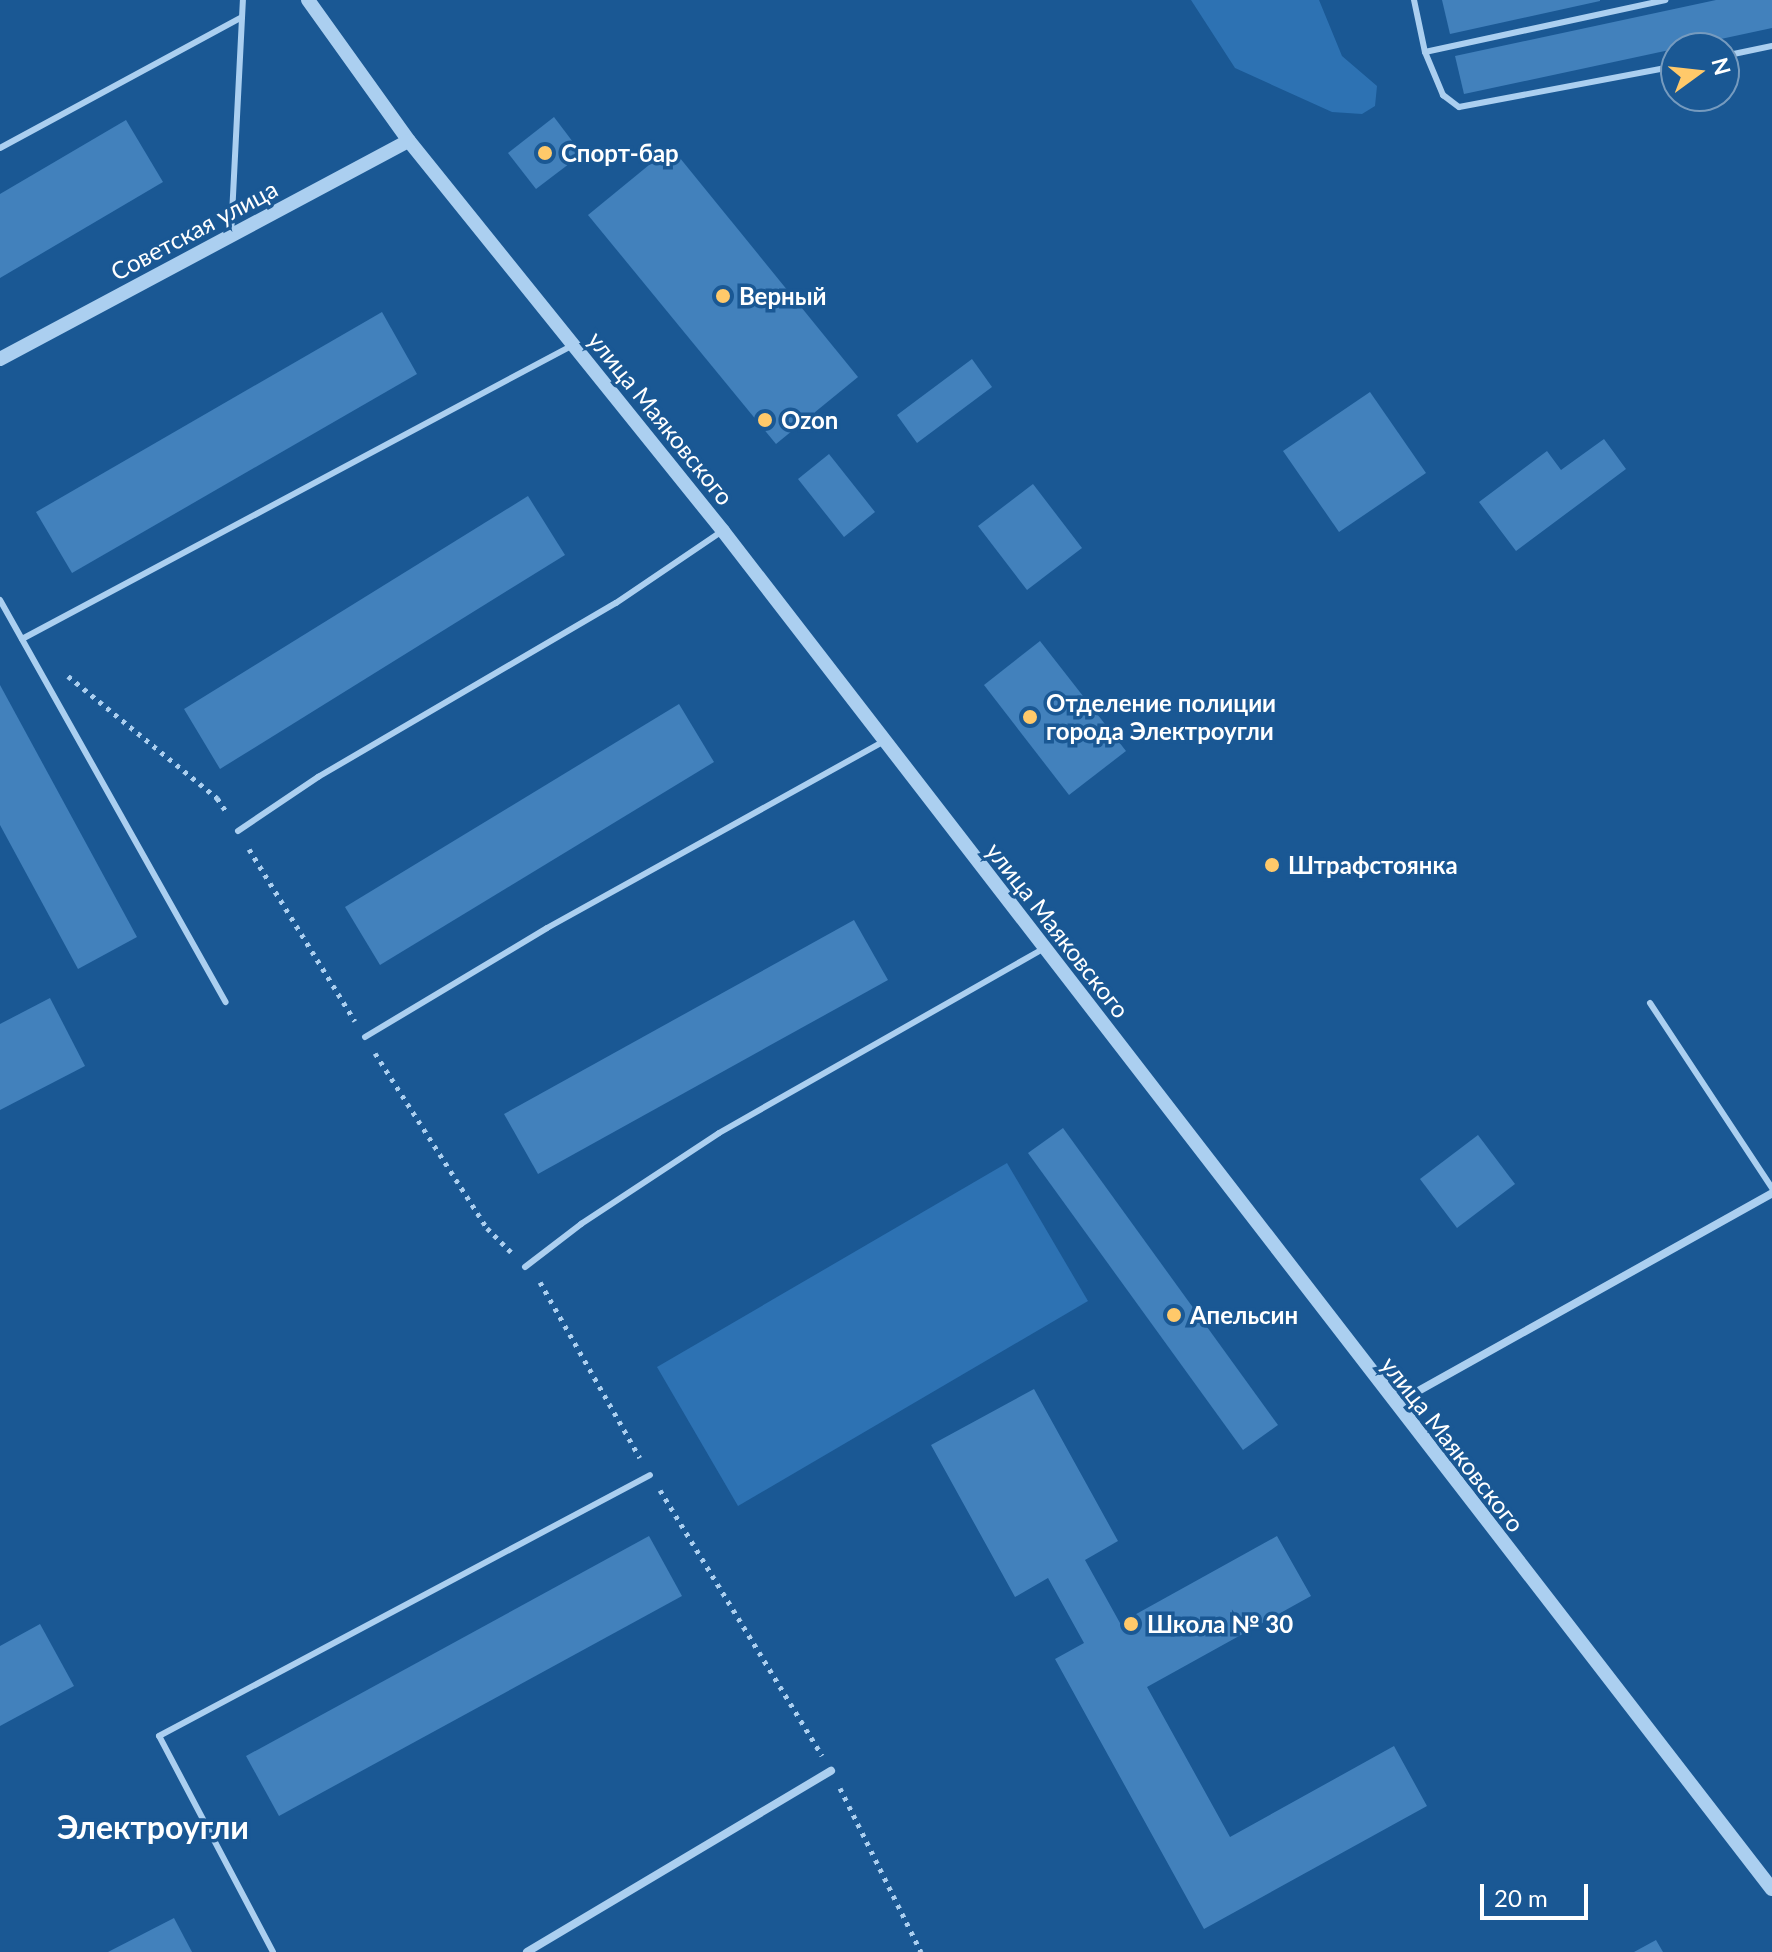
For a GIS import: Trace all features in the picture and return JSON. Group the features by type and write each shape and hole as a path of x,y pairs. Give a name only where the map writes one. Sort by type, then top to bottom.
{"street":[{"name":"улица Маяковского","path":"308,0 409,141 723,531 1394,1404 1772,1889"},
{"name":"Советская улица","path":"0,359 409,141"},
{"path":"1394,1404 1772,1190"},
{"path":"527,1952 831,1771"}],"lane":[{"path":"231,235 243,0"},
{"path":"1414,0 1425,52 1443,95 1459,107 1660,69"},
{"path":"1425,52 1665,0"},
{"path":"0,148 242,17"},
{"path":"1740,53 1772,46"},
{"path":"22,639 573,345"},
{"path":"238,831 318,777 616,603 723,531"},
{"path":"0,600 226,1002"},
{"path":"365,1037 547,928 885,742"},
{"path":"525,1267 719,1133 1044,948"},
{"path":"1650,1003 1772,1190"},
{"path":"273,1952 159,1736 650,1475"}],"shaded area":[{"path":"1191,0 1319,0 1342,56 1377,86 1375,106 1362,114 1332,112 1235,68"},
{"path":"1007,1163 1088,1301 738,1506 657,1367"}],"building":[{"path":"1442,0 1600,0 1600,1 1450,34"},
{"path":"1716,0 1772,0 1772,28 1740,35 1740,32 1660,32 1660,52 1464,94 1455,56"},
{"name":"Спорт-бар","path":"554,117 582,154 536,189 508,153"},
{"path":"126,120 163,182 0,278 0,194"},
{"name":"Верный","path":"671,147 858,377 776,444 588,215"},
{"path":"382,312 417,374 72,573 36,512"},
{"path":"972,359 992,387 917,443 897,415"},
{"path":"1370,392 1426,473 1339,532 1283,451"},
{"path":"1604,439 1626,469 1516,551 1479,502 1547,451 1561,470"},
{"path":"829,454 875,512 844,537 798,479"},
{"path":"1033,484 1082,548 1027,590 978,526"},
{"path":"528,496 565,555 220,769 184,709"},
{"path":"1040,641 1126,751 1069,795 984,685"},
{"path":"0,685 137,937 78,969 0,825"},
{"path":"679,704 714,762 380,965 345,907"},
{"path":"854,920 888,980 538,1174 504,1114"},
{"path":"50,998 85,1066 0,1110 0,1024"},
{"path":"1063,1128 1278,1425 1243,1450 1028,1153"},
{"path":"1478,1135 1515,1184 1457,1228 1420,1179"},
{"path":"1034,1389 1118,1541 1085,1560 1120,1623 1277,1536 1311,1596 1147,1687 1230,1837 1394,1746 1427,1806 1204,1929 1055,1659 1084,1643 1048,1578 1015,1597 931,1445"},
{"path":"649,1536 682,1596 279,1816 246,1756"},
{"path":"40,1624 74,1686 0,1726 0,1646"},
{"path":"174,1918 192,1952 108,1952"},
{"path":"1656,1940 1663,1952 1634,1952"}],"place":[{"name":"Спорт-бар","path":"545,153"},
{"name":"Верный","path":"723,296"},
{"name":"Ozon","path":"765,420"},
{"name":"Отделение полиции города Электроугли","path":"1030,717"},
{"name":"Штрафстоянка","path":"1272,865"},
{"name":"Апельсин","path":"1174,1315"},
{"name":"Школа № 30","path":"1131,1624"}],"district":[{"name":"Электроугли","path":"153,1827"}]}
